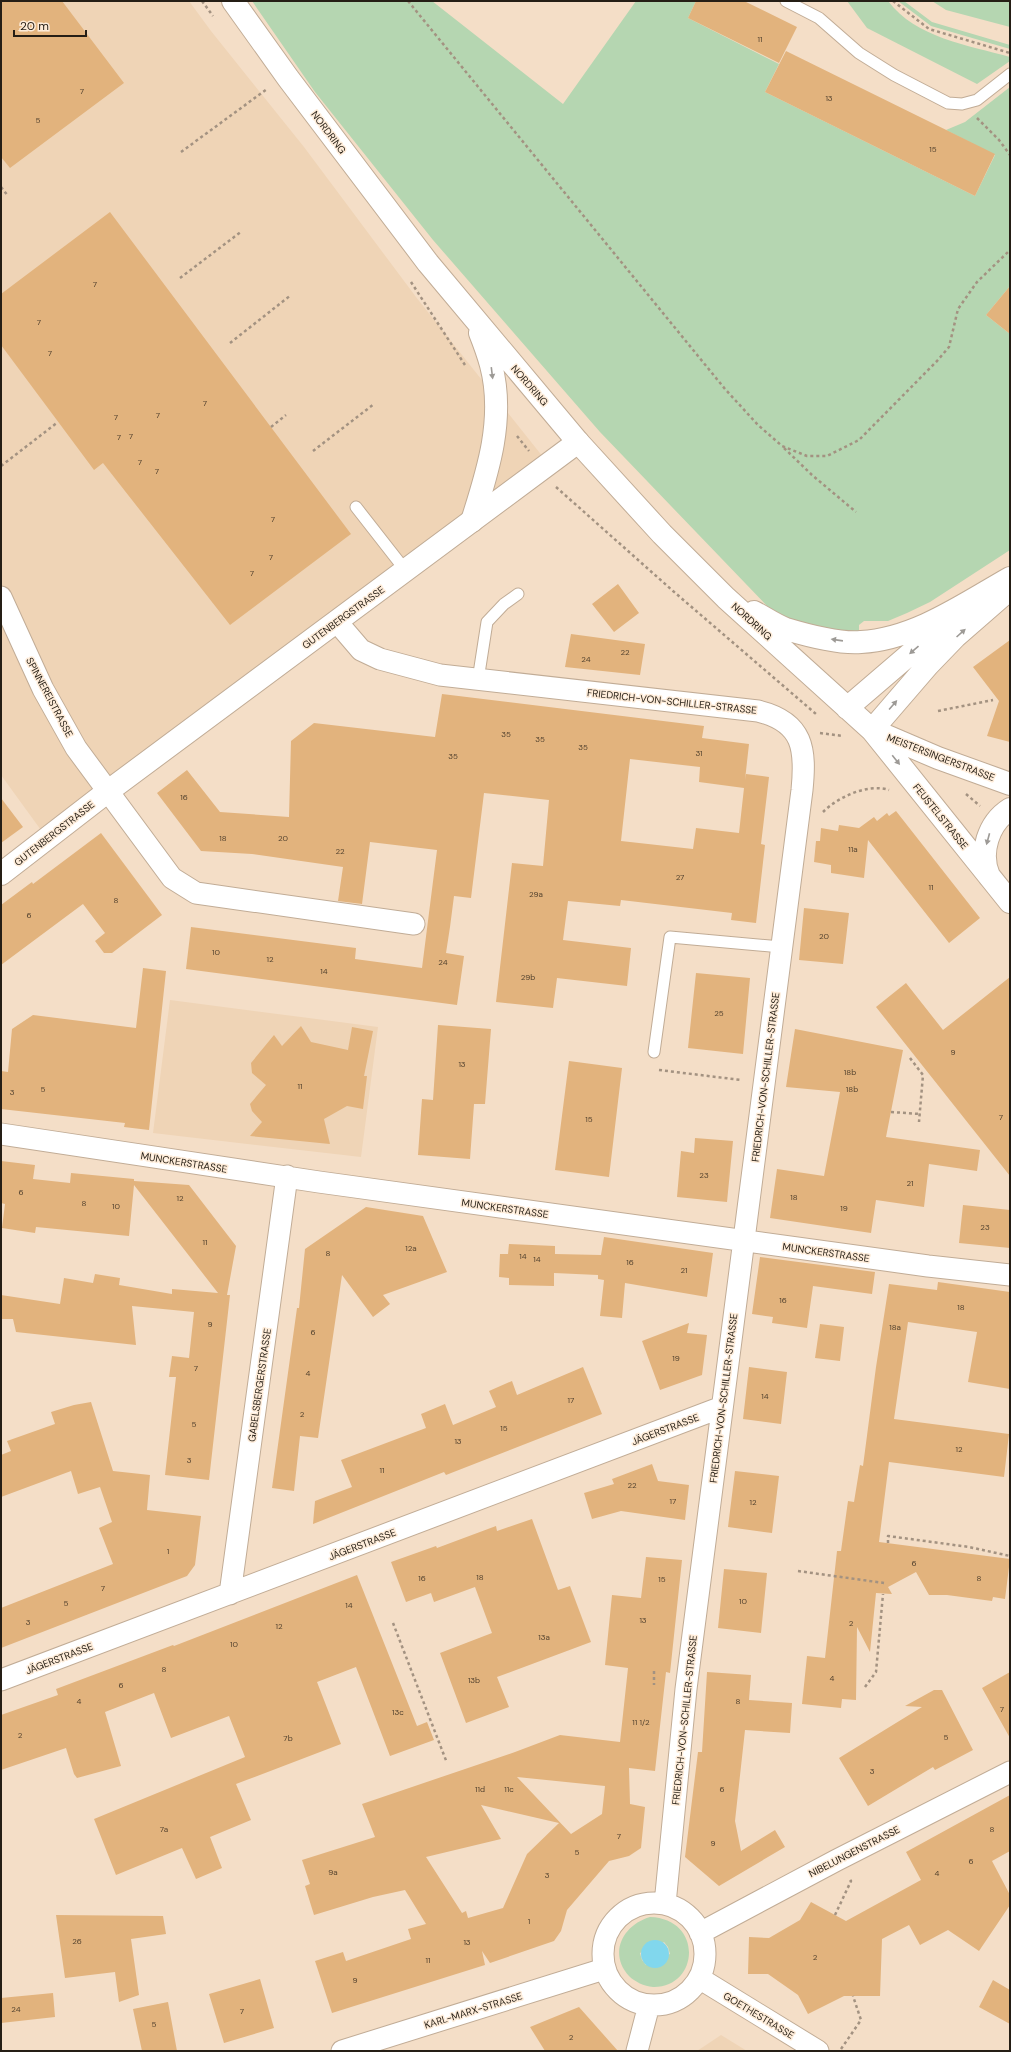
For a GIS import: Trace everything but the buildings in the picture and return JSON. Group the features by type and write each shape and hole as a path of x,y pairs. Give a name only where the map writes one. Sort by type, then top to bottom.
{"main road":[{"name":"NORDRING","path":"233,1 428,264 578,442 662,534 726,598 872,730"},
{"path":"472,521 489,470 496,421 496,403 491,365 476,322"},
{"name":"GUTENBERGSTRASSE","path":"1,874 107,792 578,442"},
{"path":"726,598 785,628 834,640 859,643 887,639 916,629 1010,578"},
{"path":"872,730 944,648 1010,589"},
{"path":"847,708 975,598"},
{"name":"MEISTERSINGERSTRASSE","path":"872,730 938,758 1010,784"},
{"name":"FEUSTELSTRASSE","path":"872,730 1010,902"},
{"path":"990,877 986,868 985,860 988,838 996,820 1010,809"}],"street":[{"name":"SPINNEREISTRASSE","path":"1,597 43,688 76,748 107,792"},
{"name":"FRIEDRICH-VON-SCHILLER-STRASSE","path":"337,622 361,650 380,659 440,675 758,711 771,714 793,730 800,740 804,754 804,767 686,1689 665,1904"},
{"path":"107,792 172,878 196,893 414,924"},
{"name":"MUNCKERSTRASSE","path":"1,1134 287,1176 928,1266 1010,1275"},
{"name":"GABELSBERGERSTRASSE","path":"230,1594 287,1176"},
{"name":"JÄGERSTRASSE","path":"1,1680 722,1407"},
{"name":"NIBELUNGENSTRASSE","path":"700,1933 837,1860 1010,1772"},
{"path":"651,1903 665,1904 677,1909 688,1917 700,1933 705,1952 704,1966 699,1978 691,1989 681,1998 669,2003 649,2005 630,2000 619,1992 610,1982 604,1969 602,1956 608,1930 616,1919 626,1911 638,1905 651,1903"},
{"name":"KARL-MARX-STRASSE","path":"342,2051 604,1969"},
{"name":"GOETHESTRASSE","path":"699,1978 818,2051"},
{"path":"637,2051 649,2005"}],"lane":[{"path":"786,1 819,18 859,53 894,75 948,103 962,104 977,100 1010,74"},
{"path":"356,508 406,571"},
{"path":"478,680 487,622 504,604 518,594"},
{"path":"654,1052 670,937 781,947"}],"path":[{"path":"202,1 216,20"},
{"path":"408,1 725,389 758,425 812,475 856,512"},
{"path":"893,1 929,29 1010,53"},
{"path":"262,82 272,95"},
{"path":"181,152 267,89"},
{"path":"962,104 999,140 1010,155"},
{"path":"1,187 8,196"},
{"path":"180,278 242,232"},
{"path":"782,446 807,456 827,456 859,440 937,362 949,347 958,309 977,282 1010,250"},
{"path":"410,280 466,366"},
{"path":"230,343 291,295"},
{"path":"313,451 374,404"},
{"path":"270,427 286,415"},
{"path":"496,421 510,426 541,468 566,496 805,705"},
{"path":"1,466 58,422"},
{"path":"793,730 805,705 823,686"},
{"path":"938,711 993,700"},
{"path":"819,816 830,805 853,793 880,787 893,792"},
{"path":"654,1052 652,1069 764,1083"},
{"path":"910,1058 923,1075 919,1122"},
{"path":"891,1112 920,1114"},
{"path":"888,1543 888,1536 969,1547 1010,1556"},
{"path":"798,1570 884,1583"},
{"path":"865,1686 876,1672 883,1594"},
{"path":"393,1623 447,1763"},
{"path":"654,1671 654,1685"},
{"path":"835,1915 851,1881 837,1860"},
{"path":"839,2051 861,2020 853,1996"}],"shaded area":[{"path":"1,1 189,1 211,31 304,147 416,297 547,462 46,837 1,775"},
{"path":"170,1000 378,1027 361,1157 153,1133"},
{"path":"721,2035 747,2051 697,2051"}],"green space":[{"path":"252,1 432,1 563,104 636,1 696,1 688,18 779,64 765,92 975,196 995,155 946,130 965,122 1010,87 1010,286 986,315 1010,334 1010,550 930,602 888,621 864,621 859,625 859,633 847,633 791,620 767,606 600,432 433,240 315,92"},
{"path":"847,1 888,1 900,14 913,24 928,32 960,44 1010,57 1010,61 977,84 867,28"},
{"path":"898,1 904,1 932,22 1010,45 1010,49 931,26"},
{"path":"932,1 1010,1 1010,27 946,10"},
{"path":"650,1917 668,1921 680,1929 687,1940 689,1953 687,1966 680,1977 668,1984 653,1987 643,1985 631,1978 623,1967 619,1949 626,1933 632,1926","holes":["664,1942 668,1947 670,1954 646,1965 642,1960 640,1953"]}],"water":[{"path":"655,1940 661,1941 665,1944 668,1948 668,1960 665,1964 661,1967 655,1968 649,1967 645,1964 642,1960 641,1954 642,1948 645,1944 649,1941"}]}
